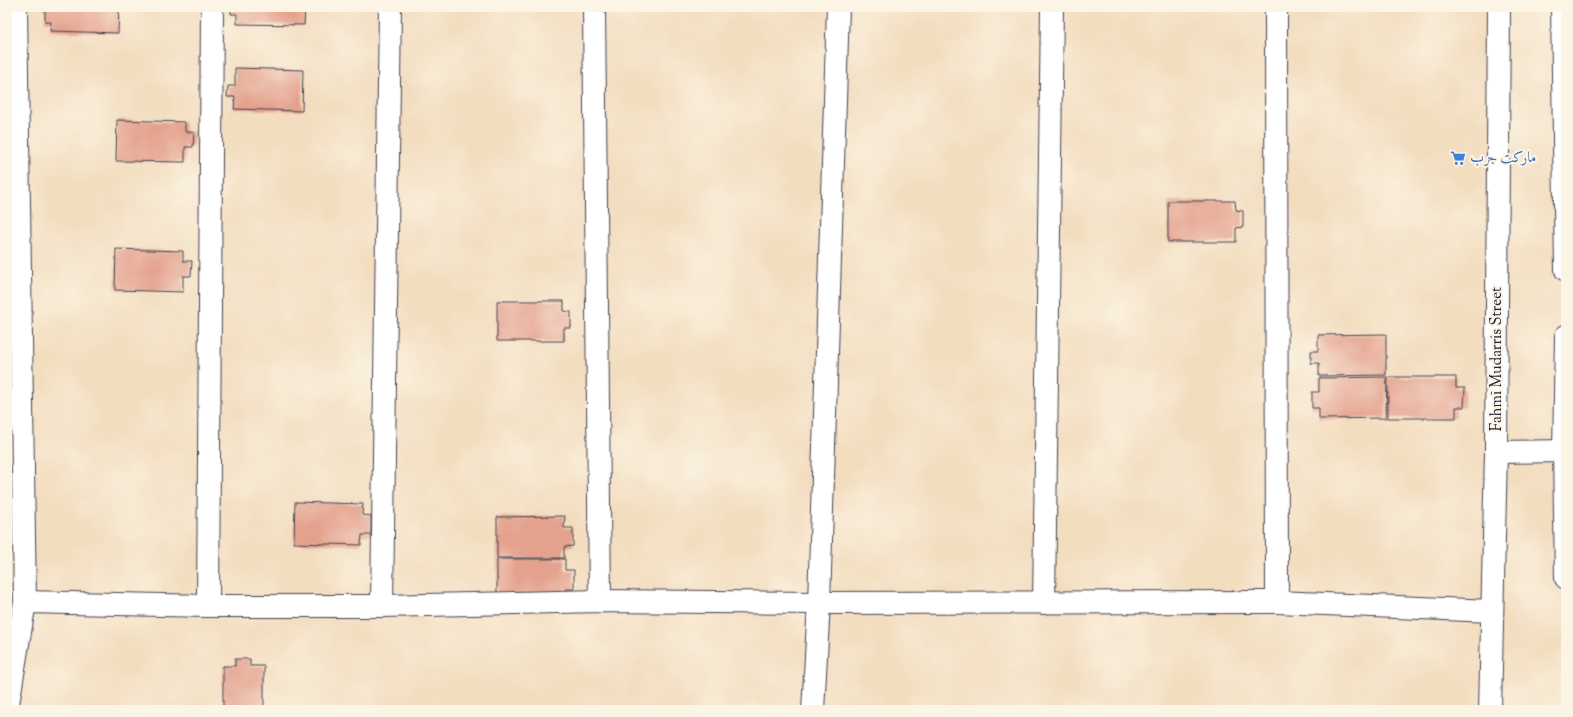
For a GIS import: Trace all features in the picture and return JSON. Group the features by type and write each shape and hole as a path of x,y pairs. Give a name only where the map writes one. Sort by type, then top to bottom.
{"street":[{"path":"7,710 25,602 14,400 16,7"},
{"path":"208,606 212,7"},
{"path":"382,606 390,7"},
{"path":"594,7 600,601"},
{"path":"813,710 819,604 838,7"},
{"path":"1044,603 1052,7"},
{"path":"1276,7 1277,602"},
{"name":"Fahmī Mudarris Street","path":"1490,710 1496,452 1499,7"},
{"path":"1562,7 1564,48 1566,270"},
{"path":"1566,336 1564,451 1566,578"},
{"path":"1496,452 1564,451"},
{"path":"25,602 208,606 382,606 600,601 819,604 1277,602 1492,611"}],"building":[{"path":"119,7 118,33 50,31 51,22 45,22 45,8"},
{"path":"231,7 305,7 304,25 237,24 237,14 231,14"},
{"path":"235,68 303,70 302,111 234,109 235,97 227,97 228,86 235,86"},
{"path":"117,120 185,122 185,132 194,132 193,147 185,147 185,162 116,161"},
{"path":"1168,201 1235,201 1236,210 1243,211 1243,227 1236,228 1236,242 1168,242"},
{"path":"116,249 183,251 183,261 192,261 191,276 183,276 183,292 115,290"},
{"path":"497,301 564,301 564,311 571,312 571,328 564,328 564,341 497,341"},
{"path":"1386,334 1386,375 1319,376 1319,363 1311,363 1311,351 1318,351 1318,335"},
{"path":"1387,377 1386,418 1319,419 1319,408 1312,408 1312,392 1319,392 1319,378"},
{"path":"1388,377 1456,377 1456,388 1465,388 1464,407 1456,407 1456,418 1388,418"},
{"path":"295,502 363,504 362,515 371,516 371,535 362,535 361,545 294,543"},
{"path":"565,516 564,528 573,528 573,546 564,547 564,558 497,558 497,517"},
{"path":"497,559 565,559 565,570 574,570 574,589 565,589 565,600 497,600"},
{"path":"235,659 250,659 250,666 264,666 264,710 223,710 223,666 235,666"}],"place":[{"name":"ماركت جرب","path":"1458,158"}]}
